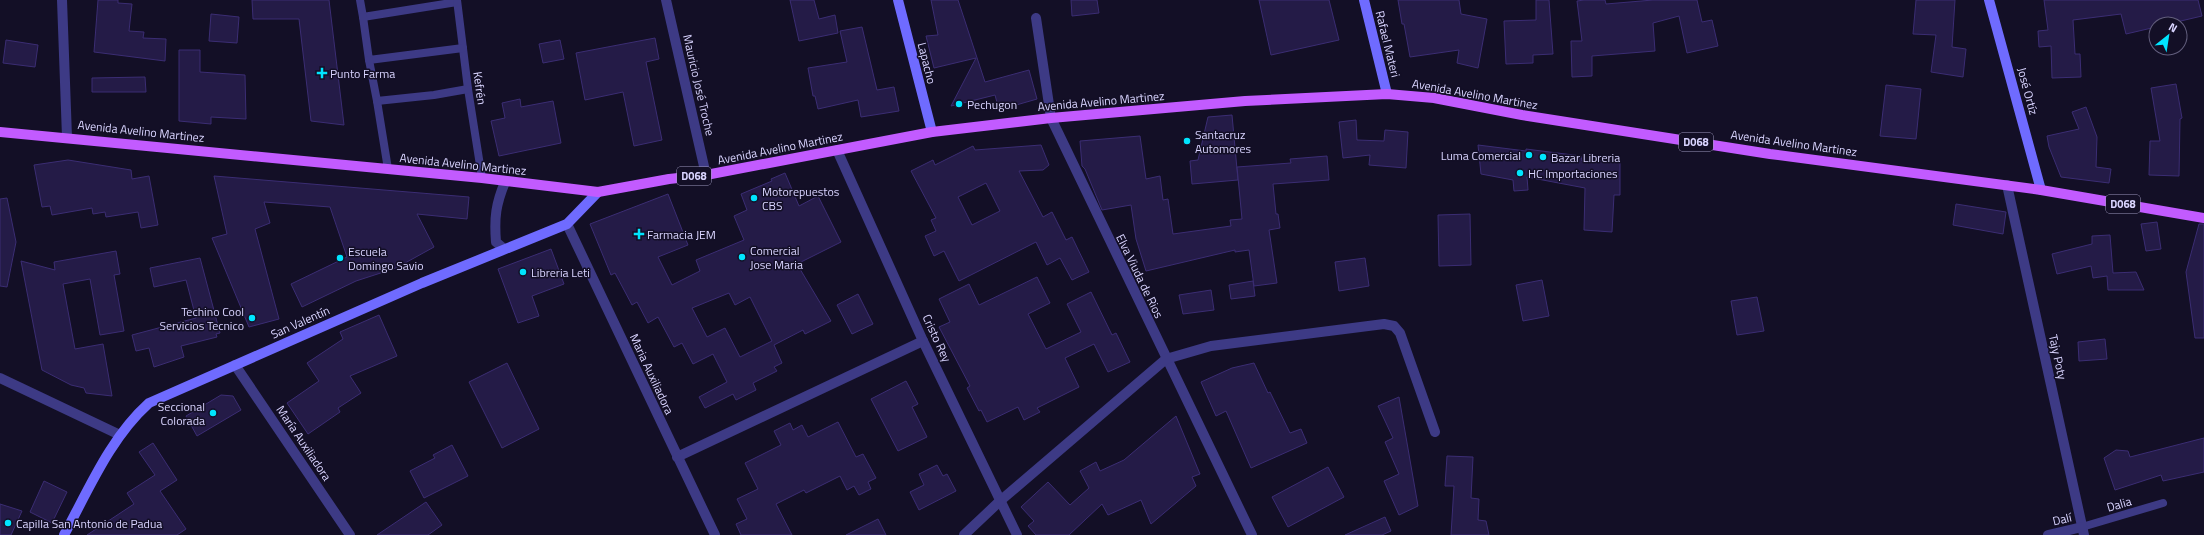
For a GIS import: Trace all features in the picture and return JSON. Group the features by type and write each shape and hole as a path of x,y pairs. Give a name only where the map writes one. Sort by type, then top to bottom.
{"main road":[{"name":"Lapacho","path":"898,0 932,132"},
{"name":"Rafael Materi","path":"1364,0 1387,94"},
{"name":"José Ortíz","path":"1989,0 2041,190"},
{"name":"Avenida Avelino Martinez","path":"0,132 67,137 482,178 505,182 598,192 669,179 706,175 932,132 1051,118 1245,101 1387,94 1434,98 1522,115 1770,154 2041,190 2204,218"},
{"name":"San Valentín","path":"64,535 120,435 134,417 149,403 503,248 567,224 598,192"}],"street":[{"path":"62,0 67,137"},
{"name":"Mauricio José Troche","path":"666,0 706,175"},
{"name":"Elva Viuda de Rios","path":"1036,18 1051,118 1252,535"},
{"name":"Cristo Rey","path":"836,150 923,341 1017,535"},
{"path":"503,248 496,242 494,219 498,201 505,182"},
{"name":"Tajy Poty","path":"2007,185 2083,531"},
{"name":"Maria Auxiliadora","path":"567,224 715,535"},
{"path":"964,535 1000,501 1166,359 1187,351 1211,346 1384,324 1394,326 1400,333 1435,432"},
{"path":"677,457 923,341"},
{"name":"María Auxiliadora","path":"235,365 350,535"},
{"path":"0,378 120,435"},
{"name":"Dalí","path":"2048,535 2083,531"}],"lane":[{"path":"360,0 388,169"},
{"path":"363,17 457,1"},
{"name":"Kefrén","path":"457,1 468,89 482,178"},
{"path":"369,60 463,48"},
{"path":"377,101 434,95 468,89"},
{"name":"Dalia","path":"2083,531 2163,503"}],"building":[{"path":"98,0 118,0 118,3 132,4 129,31 144,32 143,38 166,39 165,61 94,52"},
{"name":"Punto Farma","path":"252,0 329,0 344,125 311,121 299,19 253,19"},
{"path":"790,0 814,0 819,19 835,15 838,33 799,41"},
{"path":"931,0 958,0 985,82 1029,70 1037,99 999,110 995,95 951,106 976,58 934,68 926,36 938,35"},
{"path":"1071,0 1097,0 1099,13 1072,16"},
{"path":"1259,0 1329,0 1339,40 1271,55"},
{"path":"1398,0 1459,0 1461,14 1487,19 1478,68 1457,63 1459,50 1410,57"},
{"path":"1536,0 1549,0 1553,54 1533,55 1533,63 1506,64 1504,21 1536,20"},
{"path":"1605,0 1606,4 1653,0 1697,0 1702,22 1712,20 1718,46 1687,53 1679,16 1653,23 1655,51 1592,56 1592,76 1572,77 1571,41 1582,41 1577,1"},
{"path":"1916,0 1955,0 1952,47 1966,49 1963,77 1931,72 1936,35 1913,34"},
{"path":"2044,0 2198,0 2202,16 2188,19 2188,16 2148,16 2148,29 2126,34 2121,14 2073,20 2075,54 2080,54 2081,77 2052,78 2051,46 2039,47 2038,31 2048,30"},
{"path":"211,14 239,17 237,43 209,41"},
{"path":"862,27 877,90 894,87 899,111 861,117 858,100 818,109 815,96 813,96 808,68 847,62 840,31"},
{"path":"655,38 659,59 646,62 662,140 634,146 623,92 585,100 576,53"},
{"path":"6,40 38,45 35,67 3,63"},
{"path":"560,40 564,59 543,63 539,44"},
{"path":"179,50 200,50 200,72 245,75 246,119 211,117 211,124 179,121"},
{"path":"145,77 146,92 92,92 92,78"},
{"path":"2176,84 2182,118 2180,119 2179,176 2149,175 2150,141 2160,141 2151,88"},
{"path":"1886,85 1921,89 1916,139 1880,136"},
{"path":"520,99 521,107 553,101 561,143 499,156 491,121 505,118 502,103"},
{"path":"2086,107 2097,137 2096,167 2111,169 2109,183 2061,177 2049,147 2047,136 2079,129 2072,112"},
{"path":"1232,115 1238,180 1192,184 1190,161 1198,160 1208,117"},
{"path":"1356,120 1357,140 1384,141 1385,130 1408,132 1406,168 1369,165 1370,155 1343,158 1339,122"},
{"path":"1140,136 1146,179 1160,176 1163,200 1168,199 1173,234 1231,226 1230,220 1242,219 1237,167 1291,163 1290,159 1327,156 1329,180 1273,184 1276,214 1278,214 1280,228 1269,230 1277,283 1254,286 1249,250 1235,252 1235,250 1146,271 1136,239 1131,205 1102,210 1085,169 1082,166 1080,141"},
{"path":"1041,145 1049,165 1043,170 1019,171 1043,217 1052,212 1066,240 1072,237 1089,272 1072,280 1060,258 1047,265 1036,242 959,281 944,251 934,256 925,236 936,231 931,220 936,218 911,171 933,160 935,165 973,146 975,150","holes":["986,183 1000,211 972,225 958,197"]},
{"path":"1478,145 1581,156 1582,161 1620,160 1620,195 1614,195 1612,232 1584,230 1585,188 1527,177 1528,190 1514,191 1513,180 1481,174"},
{"path":"68,160 131,170 132,179 149,176 158,225 141,228 138,212 106,217 105,212 93,214 92,208 52,215 50,206 42,207 34,165"},
{"path":"785,173 799,206 818,196 841,242 797,264 831,321 805,334 803,330 774,345 782,363 774,367 777,371 753,383 756,390 736,400 733,394 705,408 699,397 727,382 713,354 693,364 682,343 674,347 658,317 648,323 637,302 632,305 615,273 611,275 590,224 668,194 688,245 658,257 672,285 700,271 696,260 744,240 734,216 747,210 741,194 772,181 771,179","holes":["729,293 735,305 750,297 772,341 740,357 725,328 707,337 692,308"]},
{"path":"214,176 469,197 467,219 417,214 434,247 396,268 356,281 302,307 291,284 347,257 330,207 264,202 270,223 255,229 279,319 249,327 212,238 227,234"},
{"path":"7,198 16,242 7,287 0,286 0,199"},
{"path":"1956,204 2006,212 2003,234 1953,225"},
{"path":"1470,214 1471,265 1439,266 1438,215"},
{"path":"2157,222 2161,249 2146,251 2141,224"},
{"path":"2199,224 2204,224 2204,338 2195,338 2186,272"},
{"path":"2110,235 2113,273 2136,272 2144,290 2108,290 2107,276 2093,278 2091,266 2057,274 2052,254 2092,244 2092,236"},
{"path":"551,249 564,284 532,296 539,316 518,323 498,269"},
{"path":"116,251 120,274 114,275 124,331 100,335 90,279 63,284 75,349 103,344 112,396 86,393 84,388 71,385 42,370 21,261 55,270 54,262"},
{"path":"200,258 220,333 216,334 217,337 181,346 184,357 154,367 149,348 136,351 132,335 196,318 186,280 154,287 150,268"},
{"path":"1365,258 1369,286 1339,291 1335,262"},
{"path":"1037,277 1050,303 1028,314 1046,349 1081,332 1067,304 1091,292 1112,335 1116,333 1130,362 1108,372 1094,344 1065,358 1079,387 1037,408 1040,412 1024,420 1018,407 987,422 981,410 979,411 967,388 970,386 939,327 950,322 939,299 969,284 979,305"},
{"path":"1542,280 1549,316 1523,321 1516,285"},
{"path":"1253,281 1255,296 1231,299 1229,285"},
{"path":"1211,290 1214,310 1183,314 1179,295"},
{"path":"858,294 873,324 852,334 837,305"},
{"path":"1757,297 1764,331 1737,335 1731,301"},
{"path":"379,315 397,356 350,376 361,393 338,408 340,412 308,434 287,403 319,381 307,363 343,339 340,332"},
{"path":"2105,339 2107,359 2079,361 2078,342"},
{"path":"507,363 539,429 502,448 469,382"},
{"path":"1254,363 1268,393 1270,392 1290,433 1301,429 1307,443 1251,468 1226,411 1216,416 1201,382 1232,368"},
{"path":"906,381 918,404 912,407 927,437 898,451 871,399"},
{"name":"Seccional Colorada","path":"221,395 233,396 241,410 197,436 186,416"},
{"path":"1399,397 1418,506 1399,515 1384,481 1399,474 1385,442 1393,438 1378,406"},
{"path":"1176,416 1200,474 1192,477 1196,486 1151,524 1141,500 1108,515 1102,504 1069,535 1036,535 1028,526 1034,521 1021,507 1048,482 1070,505 1089,488 1080,471 1096,462 1100,471 1124,460"},
{"path":"838,422 856,457 863,454 876,478 868,482 871,489 859,495 854,486 847,490 840,476 806,493 804,490 776,504 792,535 741,535 736,524 747,519 737,499 758,489 745,463 781,445 774,431 790,423 793,430 802,425 808,437"},
{"path":"2204,438 2204,472 2163,481 2161,475 2115,490 2104,458 2116,450 2128,451 2130,457"},
{"path":"153,443 177,480 160,491 186,529 177,535 87,535 134,504 127,493 155,475 139,452"},
{"path":"452,445 468,476 424,498 410,471 435,458 433,455"},
{"path":"1447,456 1473,457 1471,498 1479,499 1478,520 1486,521 1489,535 1451,535 1454,486 1445,486"},
{"path":"937,465 943,476 947,474 956,491 919,510 910,492 924,485 919,474"},
{"path":"1328,467 1344,497 1288,527 1272,497"},
{"path":"44,481 67,492 52,523 30,512"},
{"path":"426,502 442,525 428,535 377,535"},
{"name":"Capilla San Antonio de Padua","path":"0,504 22,511 11,535 0,535"},
{"path":"1385,517 1391,531 1382,535 1345,535"},
{"path":"878,519 886,535 846,535"}],"place":[{"name":"Punto Farma","path":"322,73"},
{"name":"Pechugon","path":"959,104"},
{"name":"Santacruz Automores","path":"1187,141"},
{"name":"Luma Comercial","path":"1529,155"},
{"name":"Bazar Libreria","path":"1543,157"},
{"name":"HC Importaciones","path":"1520,173"},
{"name":"Motorepuestos CBS","path":"754,198"},
{"name":"Farmacia JEM","path":"639,234"},
{"name":"Comercial Jose Maria","path":"742,257"},
{"name":"Escuela Domingo Savio","path":"340,258"},
{"name":"Libreria Leti","path":"523,272"},
{"name":"Techino Cool Servicios Tecnico","path":"252,318"},
{"name":"Seccional Colorada","path":"213,413"},
{"name":"Capilla San Antonio de Padua","path":"8,523"}]}
